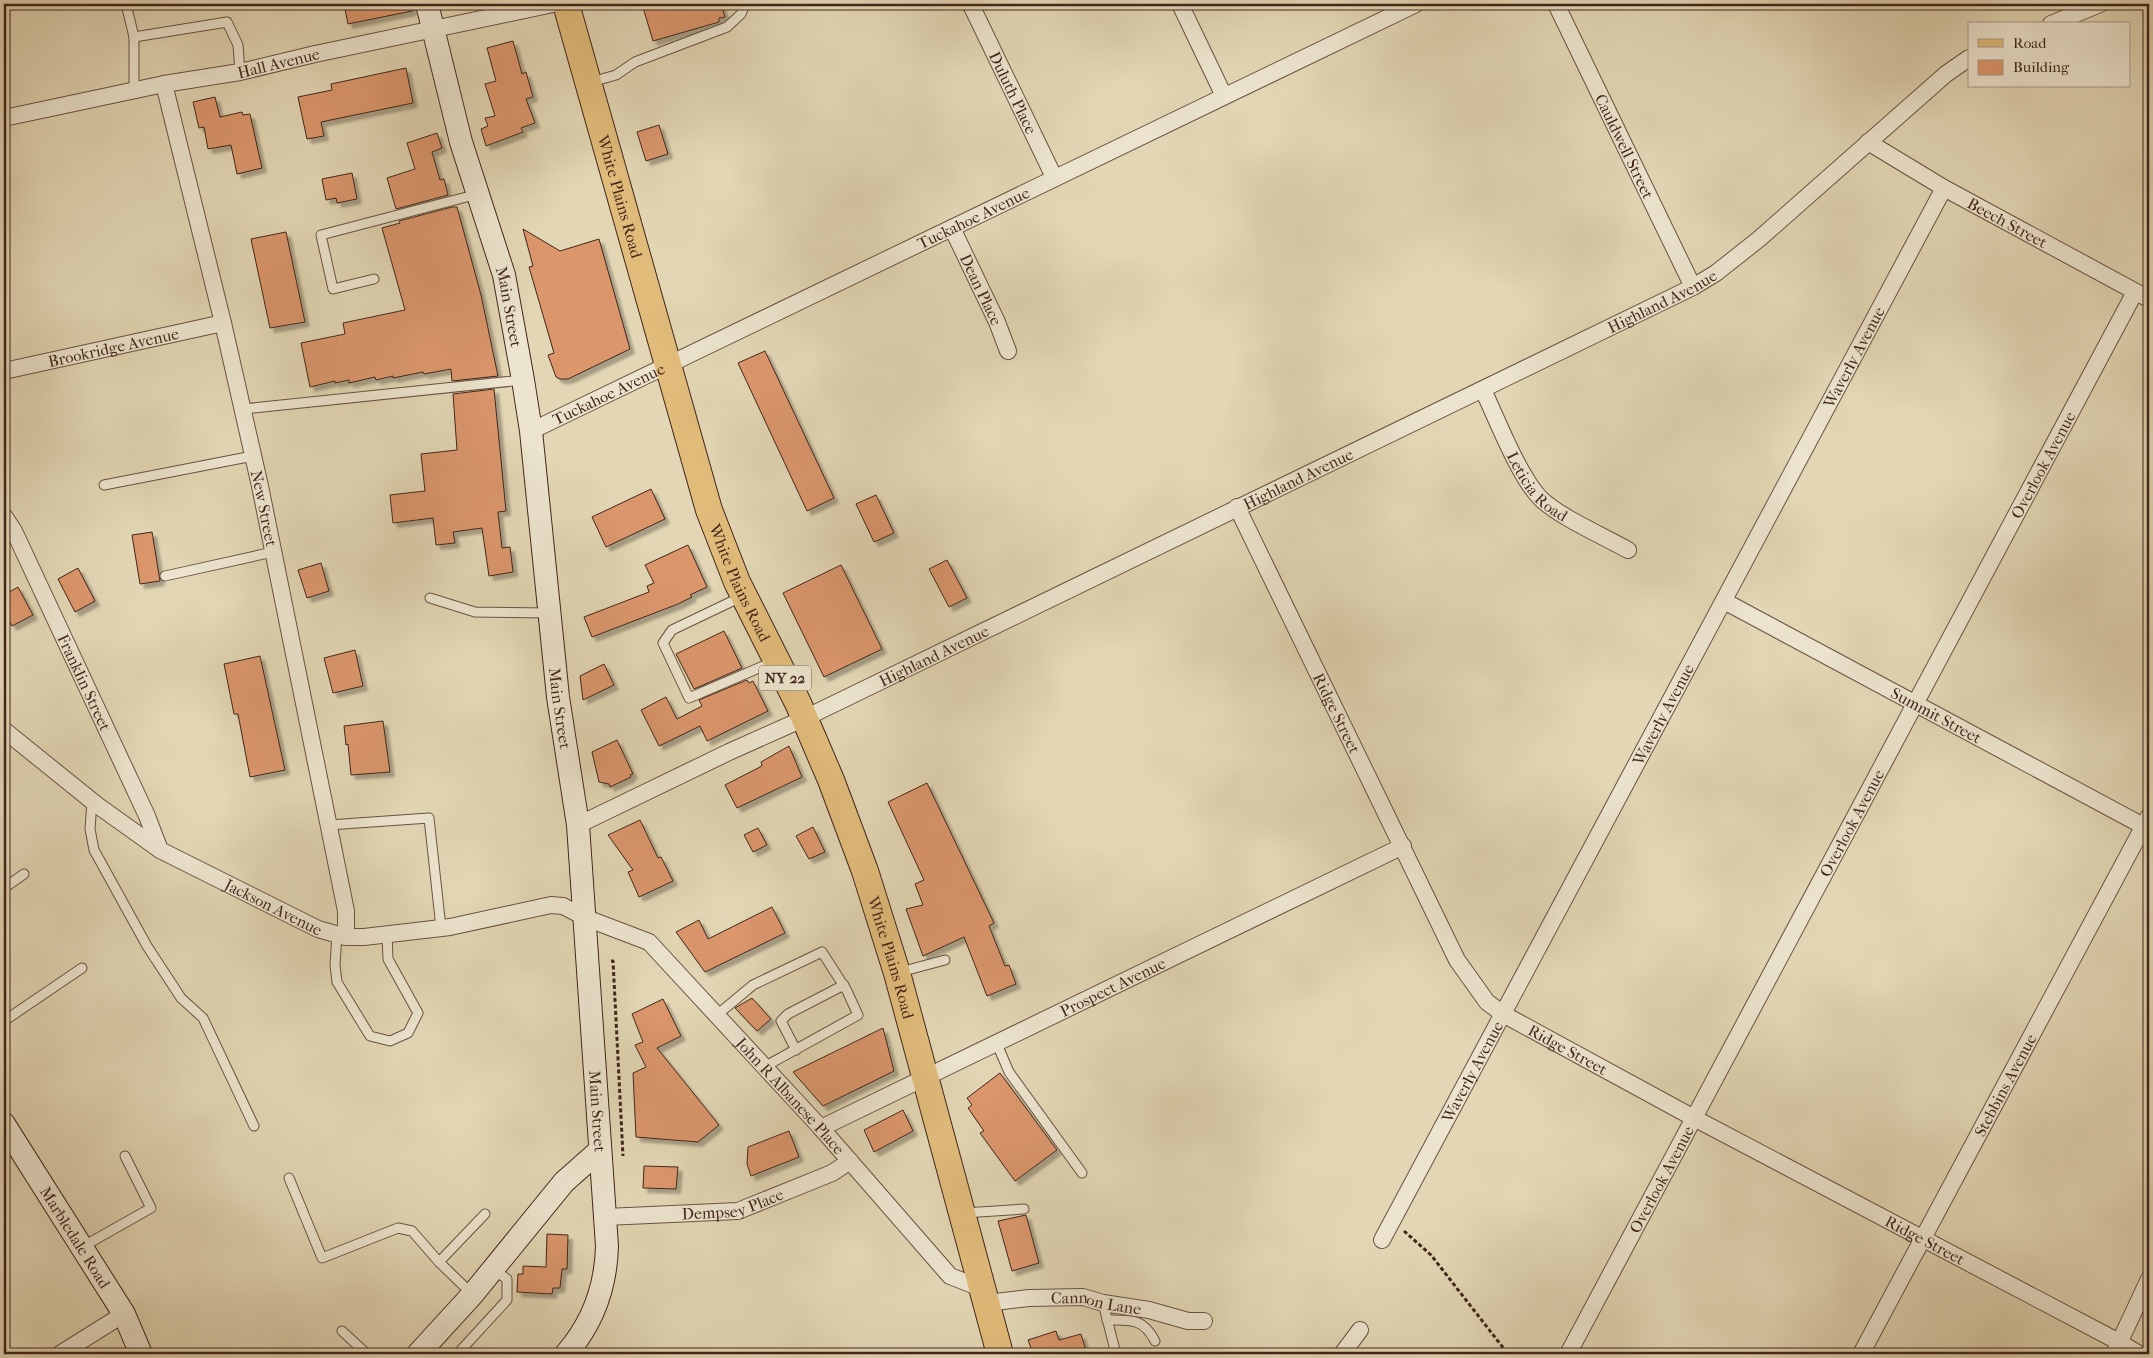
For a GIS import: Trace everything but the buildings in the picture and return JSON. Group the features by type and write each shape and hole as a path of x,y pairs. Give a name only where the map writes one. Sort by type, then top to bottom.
{"main road":[{"name":"White Plains Road","path":"566,4 709,510 744,596 805,718 831,780 865,871 896,973 1000,1354"}],"street":[{"name":"Main Street","path":"418,1354 472,1295 564,1182 599,1151 586,918 578,825 558,697 531,431 504,276 461,142 427,4"},
{"name":"Hall Avenue","path":"4,118 164,84 240,72 281,61 553,4"},
{"path":"1180,4 1224,96"},
{"name":"Tuckahoe Avenue","path":"531,431 1416,4"},
{"name":"Cauldwell Street","path":"1556,4 1693,288"},
{"path":"2056,22 2100,4"},
{"name":"Duluth Place","path":"972,7 1054,177"},
{"name":"Highland Avenue","path":"578,825 729,752 805,718 1237,507 1693,288 1716,273 1759,239 1946,74 1968,59"},
{"name":"New Street","path":"164,84 223,323 274,552 346,911 342,935"},
{"name":"Beech Street","path":"1868,142 1944,188 2142,296"},
{"name":"Waverly Avenue","path":"1382,1240 1944,188"},
{"name":"Dean Place","path":"952,228 997,322 1008,351"},
{"name":"Overlook Avenue","path":"1568,1354 1916,703 2142,296"},
{"name":"Brookridge Avenue","path":"4,371 223,323"},
{"name":"Leticia Road","path":"1483,390 1524,476 1542,499 1554,509 1628,550"},
{"name":"Ridge Street","path":"1237,507 1457,960 1487,1002 1503,1014 1694,1118 1924,1238 2116,1348 2139,1354"},
{"name":"Franklin Street","path":"4,516 14,531 148,816 160,850"},
{"name":"Summit Street","path":"1724,601 2147,824"},
{"name":"Jackson Avenue","path":"4,730 92,801 160,850 318,929 342,935 387,934 441,928 551,906 563,906 586,918"},
{"name":"Stebbins Avenue","path":"1861,1354 2147,824"},
{"name":"Prospect Avenue","path":"821,1128 1403,846"},
{"name":"John R Albanese Place","path":"586,918 649,942 821,1128 950,1276 985,1296"},
{"name":"Marbledale Road","path":"4,1124 124,1314 141,1354"},
{"path":"566,1354 583,1332 598,1298 607,1252 606,1217 599,1151"},
{"name":"Dempsey Place","path":"606,1217 738,1211 832,1173 850,1161"},
{"path":"2116,1348 2149,1280"},
{"name":"Cannon Lane","path":"985,1296 1029,1298 1082,1297 1103,1303 1149,1310 1188,1321 1204,1321"},
{"path":"60,1354 124,1314"},
{"path":"1342,1354 1360,1330"}],"lane":[{"path":"126,4 134,37 134,90"},
{"path":"588,83 616,75 635,62 727,26 741,14 745,4"},
{"path":"134,37 227,22 238,45 240,72"},
{"path":"374,279 333,289 321,235 478,194"},
{"path":"243,409 523,380"},
{"path":"104,485 253,456"},
{"path":"166,576 274,552"},
{"path":"744,596 672,630 663,643 689,698 776,661"},
{"path":"430,598 475,612 550,613"},
{"path":"92,801 90,829 94,850 143,938 181,998 203,1018 254,1126"},
{"path":"329,825 429,818 441,928"},
{"path":"4,888 24,874"},
{"path":"342,935 335,965 337,982 370,1036 390,1042 408,1033 418,1013 388,959 387,934"},
{"path":"717,1015 753,985 822,952 844,985 858,1015 764,1067"},
{"path":"896,973 945,960"},
{"path":"4,1021 82,968"},
{"path":"796,1050 781,1021 788,1014 844,985"},
{"path":"997,1044 1009,1072 1082,1173"},
{"path":"82,1247 151,1208 125,1156"},
{"path":"289,1178 322,1258 398,1228 412,1232 472,1295"},
{"path":"962,1213 1024,1209"},
{"path":"439,1262 485,1214"},
{"path":"461,1350 506,1300 507,1279 493,1269"},
{"path":"1103,1303 1116,1354"},
{"path":"1107,1320 1136,1320 1150,1331 1155,1341"},
{"path":"342,1331 367,1354"}],"path":[{"path":"611,961 613,962 623,1162"},
{"path":"1392,1221 1431,1256 1508,1354"}]}
